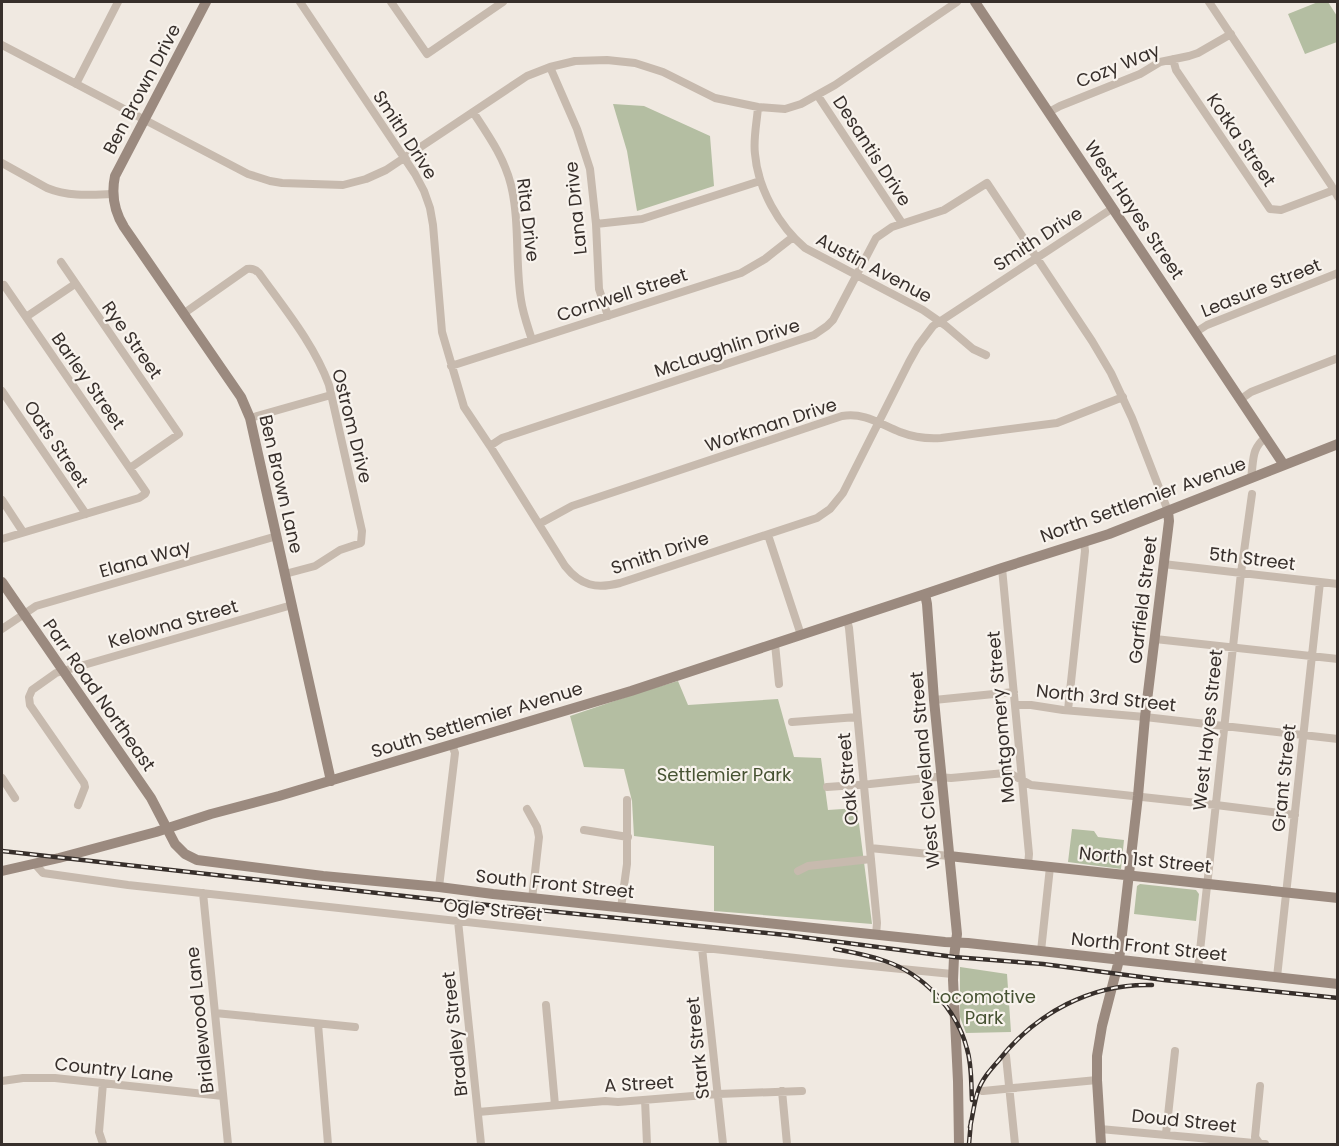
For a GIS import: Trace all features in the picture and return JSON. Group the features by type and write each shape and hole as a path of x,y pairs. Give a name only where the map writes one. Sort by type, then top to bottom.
{"main road":[{"name":"Ben Brown Drive","path":"113,194 115,176 206,2"},
{"name":"West Hayes Street","path":"975,2 1284,465"},
{"name":"Ben Brown Lane","path":"113,194 119,219 241,397 250,418 331,781"},
{"name":"North Settlemier Avenue","path":"925,594 1118,531 1338,444"},
{"name":"Garfield Street","path":"1101,1144 1097,1056 1119,960 1169,522 1168,511"},
{"name":"Parr Road Northeast","path":"2,582 151,798 166,828"},
{"name":"South Settlemier Avenue","path":"2,871 243,807 453,745 631,691 925,594"},
{"name":"West Cleveland Street","path":"925,594 957,934 952,974 959,1144"},
{"name":"South Front Street","path":"166,828 179,849 190,857 204,862 956,943"},
{"name":"North 1st Street","path":"949,856 1338,898"},
{"name":"North Front Street","path":"956,943 1338,984"}],"street":[{"path":"76,84 118,2"},
{"name":"Smith Drive","path":"300,2 424,191 433,225 442,332 464,407 569,572 585,583 599,586 620,583 817,518 830,509 843,493 913,354 929,330 1113,208"},
{"path":"391,2 427,54 503,2"},
{"path":"2,45 248,174 282,183 343,185 366,179 386,170 527,76 550,67 575,61 607,60 635,63 663,72 715,98 758,107 785,108 818,96 957,2"},
{"path":"1209,2 1336,193"},
{"name":"Cozy Way","path":"1049,112 1140,74 1160,62 1198,54 1231,34"},
{"name":"Kotka Street","path":"1173,59 1176,70 1270,208 1281,210 1336,193"},
{"name":"Lana Drive","path":"550,67 585,149 590,169 596,224 599,289 608,316"},
{"name":"Desantis Drive","path":"818,96 902,223"},
{"name":"Austin Avenue","path":"758,107 755,153 760,182 776,213 793,237 805,248 923,310 940,321 973,350 986,355"},
{"name":"Rita Drive","path":"472,112 494,144 511,184 520,298 532,340"},
{"path":"2,163 55,191 76,195 113,194"},
{"path":"596,224 642,219 760,182"},
{"name":"McLaughlin Drive","path":"490,446 499,439 814,335 833,320 876,238 891,227 944,210 987,183"},
{"name":"Garfield Street","path":"987,183 1097,349 1123,397 1168,511"},
{"name":"Cornwell Street","path":"451,366 741,273 765,259 793,237"},
{"name":"Rye Street","path":"61,262 179,434 130,468"},
{"name":"Ostrom Drive","path":"183,314 251,268 259,273 312,350 323,370 331,395 362,531 361,543 340,550 315,566 285,574"},
{"name":"Leasure Street","path":"1196,332 1207,325 1338,273"},
{"path":"26,317 75,284"},
{"name":"Barley Street","path":"3,286 144,488 145,494 139,498 86,514"},
{"path":"1241,399 1251,392 1338,358"},
{"name":"Oats Street","path":"2,391 86,514"},
{"path":"250,418 331,395"},
{"name":"Workman Drive","path":"539,524 580,503 842,416 852,414 862,416 909,435 942,438 1057,423 1123,397"},
{"path":"1251,478 1256,448 1266,437"},
{"name":"West Hayes Street","path":"1198,969 1241,573 1252,494"},
{"path":"2,500 23,532"},
{"path":"2,539 86,514"},
{"path":"768,534 801,635"},
{"name":"Elana Way","path":"2,629 36,606 277,536"},
{"path":"1068,710 1085,551 1084,542"},
{"name":"5th Street","path":"1163,564 1338,584"},
{"name":"Montgomery Street","path":"1002,568 1029,854 1028,865"},
{"name":"Grant Street","path":"1277,977 1320,582"},
{"name":"Kelowna Street","path":"78,806 85,787 84,783 30,705 32,690 55,674 292,605"},
{"name":"Oak Street","path":"846,620 849,628 870,848 876,935"},
{"path":"1155,639 1338,659"},
{"path":"775,644 779,684"},
{"name":"North 3rd Street","path":"934,700 1014,692"},
{"name":"North 3rd Street","path":"1015,705 1338,739"},
{"path":"792,722 857,717"},
{"path":"439,886 455,753 453,745"},
{"path":"827,787 1005,773 1031,785 1295,815"},
{"path":"2,778 15,798"},
{"path":"621,908 627,864 627,800"},
{"path":"527,809 537,827 539,837 532,898"},
{"path":"584,830 628,837"},
{"path":"870,848 949,856"},
{"path":"798,871 808,866 871,859"},
{"name":"Ogle Street","path":"35,864 43,873 128,885 952,974"},
{"path":"1041,951 1050,867"},
{"name":"Bridlewood Lane","path":"202,893 228,1144"},
{"name":"Bradley Street","path":"458,921 481,1144"},
{"name":"Stark Street","path":"702,948 723,1144"},
{"path":"546,1005 555,1105"},
{"path":"215,1013 355,1027"},
{"path":"318,1024 328,1144"},
{"path":"1166,1134 1175,1051"},
{"path":"1006,1056 1015,1144"},
{"name":"Country Lane","path":"2,1081 35,1077 223,1096"},
{"path":"983,1092 1097,1080"},
{"path":"102,1144 99,1132 103,1083"},
{"path":"1260,1086 1255,1137 1261,1144"},
{"path":"782,1091 787,1144"},
{"name":"A Street","path":"478,1112 605,1101 802,1091"},
{"path":"645,1100 647,1144"},
{"name":"Doud Street","path":"1100,1129 1261,1144"}],"green space":[{"path":"1318,2 1328,2 1337,16 1337,42 1305,54 1288,14"},
{"path":"613,104 644,106 710,136 714,186 637,211 627,151"},
{"name":"Settlemier Park","path":"678,681 688,705 778,699 794,757 821,758 828,810 857,808 872,924 714,911 714,846 634,836 632,801 624,769 584,767 570,716"},
{"path":"1072,829 1094,831 1098,837 1124,840 1121,869 1068,862"},
{"path":"1140,884 1196,890 1199,894 1196,921 1134,914 1137,886"},
{"name":"Locomotive Park","path":"960,967 1007,974 1011,1032 966,1033 960,1017"}],"railway":[{"path":"2,851 458,902 786,935 954,957 1043,964 1164,980 1338,998"},
{"path":"835,949 872,957 899,967 925,984 947,1007 962,1034 967,1049 970,1061 972,1100"},
{"path":"970,1127 977,1095 984,1078 1030,1028 1048,1015 1087,995 1108,989 1152,985"},
{"path":"969,1144 971,1121"}]}
